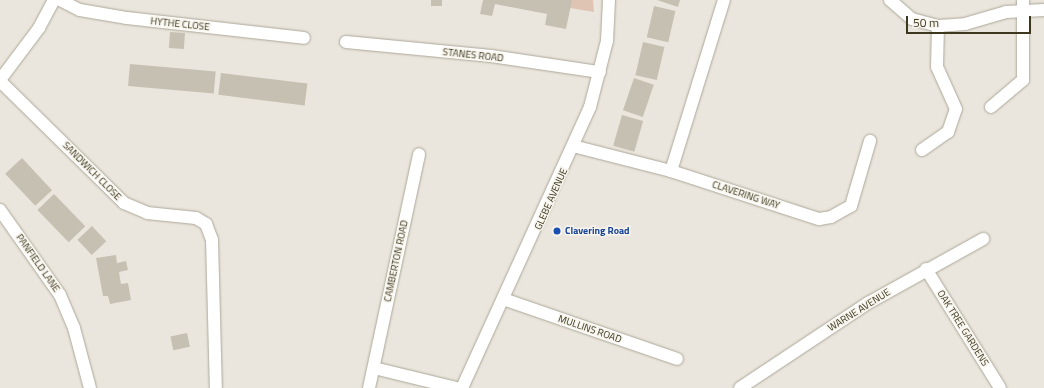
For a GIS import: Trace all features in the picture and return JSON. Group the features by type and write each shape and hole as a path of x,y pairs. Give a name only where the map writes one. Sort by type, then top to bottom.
{"street":[{"path":"0,80 39,28 54,0"},
{"name":"HYTHE CLOSE","path":"60,0 80,10 121,18 304,38"},
{"name":"GLEBE AVENUE","path":"462,388 504,300 590,107 607,41 609,0"},
{"path":"671,171 724,0"},
{"path":"890,0 912,18 938,26 1023,6 1044,10"},
{"path":"991,107 1023,80 1023,6"},
{"path":"922,150 948,132 956,109 937,67 938,26"},
{"name":"STANES ROAD","path":"346,42 491,56 600,72"},
{"name":"SANDWICH CLOSE","path":"0,80 124,203 147,213 196,218 206,224 212,240 216,388"},
{"name":"CLAVERING WAY","path":"573,146 671,171 819,219 831,217 851,206 870,141"},
{"name":"CAMBERTON ROAD","path":"369,388 419,154"},
{"name":"PANFIELD LANE","path":"0,210 60,295 74,328 90,388"},
{"name":"WARNE AVENUE","path":"746,387 854,312 926,269 983,239"},
{"name":"OAK TREE GARDENS","path":"926,269 1000,388"},
{"name":"MULLINS ROAD","path":"504,300 677,358"},
{"path":"374,368 456,388"}],"shaded area":[{"path":"522,0 593,0 594,12"}],"building":[{"path":"431,0 442,0 442,6 431,6"},
{"path":"483,0 572,0 566,29 545,25 547,14 495,4 492,16 480,14"},
{"path":"657,0 680,0 678,7"},
{"path":"654,6 675,11 668,42 647,37"},
{"path":"170,32 185,33 184,49 169,48"},
{"path":"643,42 664,47 657,80 635,75"},
{"path":"130,64 216,71 214,93 128,86"},
{"path":"221,73 307,84 305,105 218,95"},
{"path":"634,78 654,85 643,117 623,110"},
{"path":"622,115 643,121 634,152 613,146"},
{"path":"22,158 52,190 35,206 5,174"},
{"path":"54,194 85,226 69,242 37,210"},
{"path":"92,226 106,241 92,255 77,240"},
{"path":"116,255 117,263 126,261 128,270 119,272 121,284 128,283 131,300 110,304 108,296 103,296 96,258"},
{"path":"187,333 190,347 173,350 170,337"}],"place":[{"name":"Clavering Road","path":"557,231"}]}
